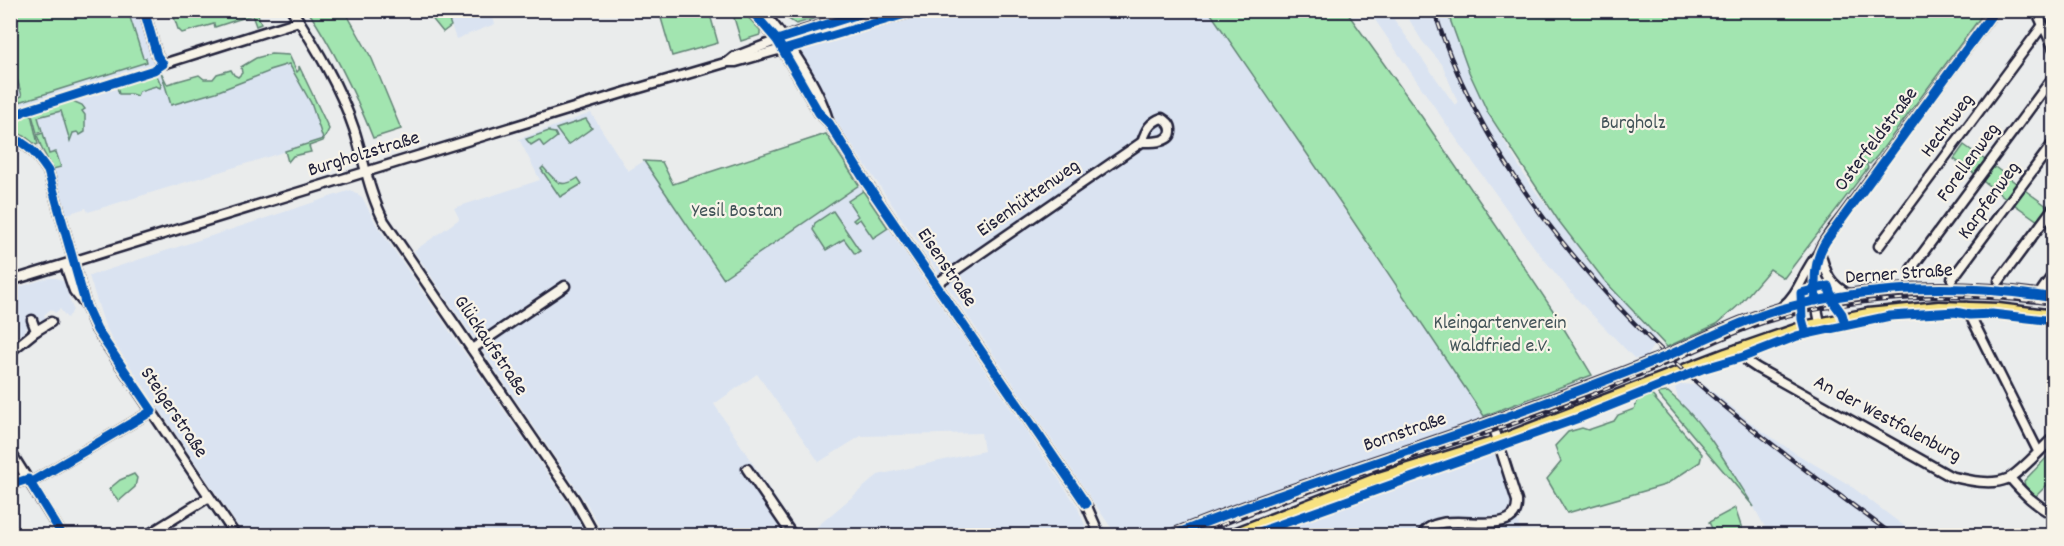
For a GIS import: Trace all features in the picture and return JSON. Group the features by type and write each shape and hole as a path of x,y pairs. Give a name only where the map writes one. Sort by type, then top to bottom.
{"main road":[{"name":"Derner Straße","path":"1651,363 1739,324 1779,310 1816,301 1915,289 1952,288 1998,290 2054,298"},
{"name":"Derner Straße","path":"1666,377 1820,323 1894,310 1966,307 2054,316"},
{"name":"Bornstraße","path":"1171,536 1279,495 1492,422 1651,363"},
{"name":"Bornstraße","path":"1229,536 1379,478 1499,441 1666,377"}],"street":[{"path":"144,10 157,56 163,64 299,21"},
{"name":"Glückaufstraße","path":"292,10 330,75 346,109 374,198 384,221 575,500 594,536"},
{"path":"751,10 781,38"},
{"path":"761,10 781,38"},
{"name":"Burgholzstraße","path":"728,62 734,57 781,38 872,10"},
{"name":"Burgholzstraße","path":"10,281 728,62 787,49 919,10"},
{"name":"Osterfeldstraße","path":"1820,323 1816,301 1815,271 1820,251 1843,216 1995,10"},
{"path":"2036,10 2054,49"},
{"name":"Hechtweg","path":"1879,246 2043,25"},
{"name":"Eisenstraße","path":"781,38 819,113 829,123 843,149 1086,504 1100,536"},
{"name":"Forellenweg","path":"1911,269 2054,76"},
{"name":"Steigerstraße","path":"10,137 23,142 36,153 48,171 74,291 86,306 97,330 236,536"},
{"name":"Eisenhüttenweg","path":"936,284 1142,142"},
{"name":"Karpfenweg","path":"1952,279 2054,142"},
{"path":"1999,281 2054,207"},
{"path":"1779,310 1794,296 1809,263 1820,251 1830,281 1841,291 1852,296"},
{"path":"2042,290 2054,273"},
{"path":"472,349 565,286"},
{"path":"1966,307 2038,451"},
{"path":"32,320 36,331"},
{"path":"10,352 51,322"},
{"name":"An der Westfalenburg","path":"1738,350 1748,362 1757,368 1950,476 1993,481 2010,478"},
{"path":"10,485 29,481 152,411"},
{"path":"1422,536 1427,528 1439,523 1502,522 1513,515 1518,506 1517,501 1492,422"},
{"path":"2054,437 2010,478 2024,495 2038,506 2054,514"},
{"path":"10,451 63,536"},
{"path":"747,469 793,536"},
{"path":"146,536 209,497"}],"shaded area":[{"path":"10,11 139,11 155,65 162,71 172,99 289,64 311,103 323,140 88,212 86,208 67,214 34,105 20,109 11,86"},
{"path":"446,11 496,11 492,14 495,24 456,39"},
{"path":"936,11 1209,11 1484,416 1466,425 1267,493 1158,535 1116,535 843,132 796,52"},
{"path":"1369,11 1388,11 1455,105 1458,103 1442,64 1422,41 1404,11 1447,11 1469,72 1488,113 1527,180 1595,270 1657,339 1645,359 1634,358 1576,298 1537,251 1462,147"},
{"path":"591,113 628,171 644,161 723,277 859,185 1077,506 1089,535 807,535 878,475 984,451 981,433 861,436 819,462 757,374 714,404 799,535 604,535 587,504 414,251 458,220 454,208 540,180 519,139"},
{"path":"351,190 362,197 376,224 588,535 244,535 113,341 104,323 89,276"},
{"path":"48,278 57,278 64,282 73,309 71,314 67,318 60,309 55,313 51,309 44,315 47,320 43,321 36,317 28,319 29,325 20,337 13,315 19,313 12,289"},
{"path":"1682,384 1706,386 1758,428 1848,484 1916,535 1769,535 1715,446 1679,401 1675,388"},
{"path":"1496,451 1522,535 1257,536 1271,530"}],"green space":[{"name":"Burgholz","path":"1447,10 1985,11 1878,155 1870,164 1866,163 1868,168 1784,278 1770,269 1740,304 1717,324 1667,347 1604,280 1558,220 1488,113 1469,72"},
{"path":"26,11 128,11 143,58 146,58 147,62 19,102 17,98 22,96 11,58 11,15"},
{"path":"172,11 257,11 261,24 256,26 252,15 215,27 214,24 182,33 178,29"},
{"path":"308,11 345,11 372,59 401,129 373,138 344,73"},
{"path":"426,11 446,11 451,26 443,32"},
{"path":"659,11 709,11 718,43 672,56"},
{"path":"732,11 742,11 760,30 760,35 741,41"},
{"path":"776,11 841,11 796,24"},
{"path":"884,11 904,11 804,40 801,34"},
{"name":"Kleingartenverein Waldfried e.V.","path":"1209,11 1346,11 1514,252 1592,375 1484,416"},
{"path":"271,54 289,55 297,72 299,66 329,129 323,141 309,146 311,152 293,156 288,162 285,151 323,139 311,103 289,64 216,92 171,105 161,72 167,84 199,75 204,79 213,79 217,74 231,70 238,77 242,73 241,67 256,58"},
{"path":"154,72 161,85 160,88 156,86 139,91 137,96 119,94 116,84"},
{"path":"68,99 82,105 85,109 82,111 85,115 85,132 80,135 77,132 73,133 70,141 61,111 38,117 42,131 37,133 32,115 33,109"},
{"path":"30,110 38,144 36,145 11,130 11,123 22,113"},
{"path":"586,119 592,128 568,145 556,129"},
{"path":"549,131 555,133 557,137 544,147 539,140 531,145 526,139"},
{"path":"43,133 49,154 56,152 61,167 53,169 42,149 37,135"},
{"name":"Yesil Bostan","path":"826,134 859,185 723,278 644,161 662,162 673,184"},
{"path":"1964,145 1985,160 1975,174 1954,159"},
{"path":"1991,164 2017,184 2006,198 1980,179"},
{"path":"543,167 559,182 572,182 578,178 582,184 560,197 541,169"},
{"path":"2022,188 2048,207 2038,221 2011,202"},
{"path":"863,191 888,228 873,238 860,219 855,222 853,220 858,216 848,201"},
{"path":"833,211 860,251 855,254 844,239 826,250 813,230 815,223"},
{"path":"1668,392 1705,431 1754,507 1657,393"},
{"path":"1650,393 1702,454 1700,462 1665,485 1567,513 1547,479 1561,462 1555,446 1568,432 1582,428 1588,430 1614,421 1618,415 1634,409 1640,396"},
{"path":"2053,451 2053,479 2035,497 2025,486 2024,481"},
{"path":"134,474 137,478 135,487 119,501 109,489 120,480"},
{"path":"1735,508 1744,535 1715,535 1709,522"}],"railway":[{"path":"1434,10 1454,65 1480,118 1511,170 1545,220 1584,268 1624,313 1710,394 1777,449 1894,536"},
{"path":"1195,536 1280,502 1557,408 1634,378 1736,332 1798,313 1834,306 1908,298 1984,298 2054,304"}],"cycle path":[{"path":"10,120 24,111 154,70 163,64 157,56 144,10"},
{"path":"751,10 777,40 819,113 829,123 867,184 1086,504"},
{"path":"777,40 872,10"},
{"path":"783,50 919,10"},
{"path":"1816,301 1816,270 1819,255 1826,241 1995,10"},
{"path":"10,137 32,151 48,171 86,306 97,330 152,411 30,483"},
{"path":"1806,334 1802,319 1801,293 1828,286 1845,325"},
{"path":"1171,536 1251,505 1574,392 1748,320 1781,309 1848,295 1917,289 1986,290 2054,298"},
{"path":"1248,536 1579,418 1702,369 1743,357 1797,336 1890,316 1955,312 2054,321"},
{"path":"10,485 28,479 63,536"}]}
